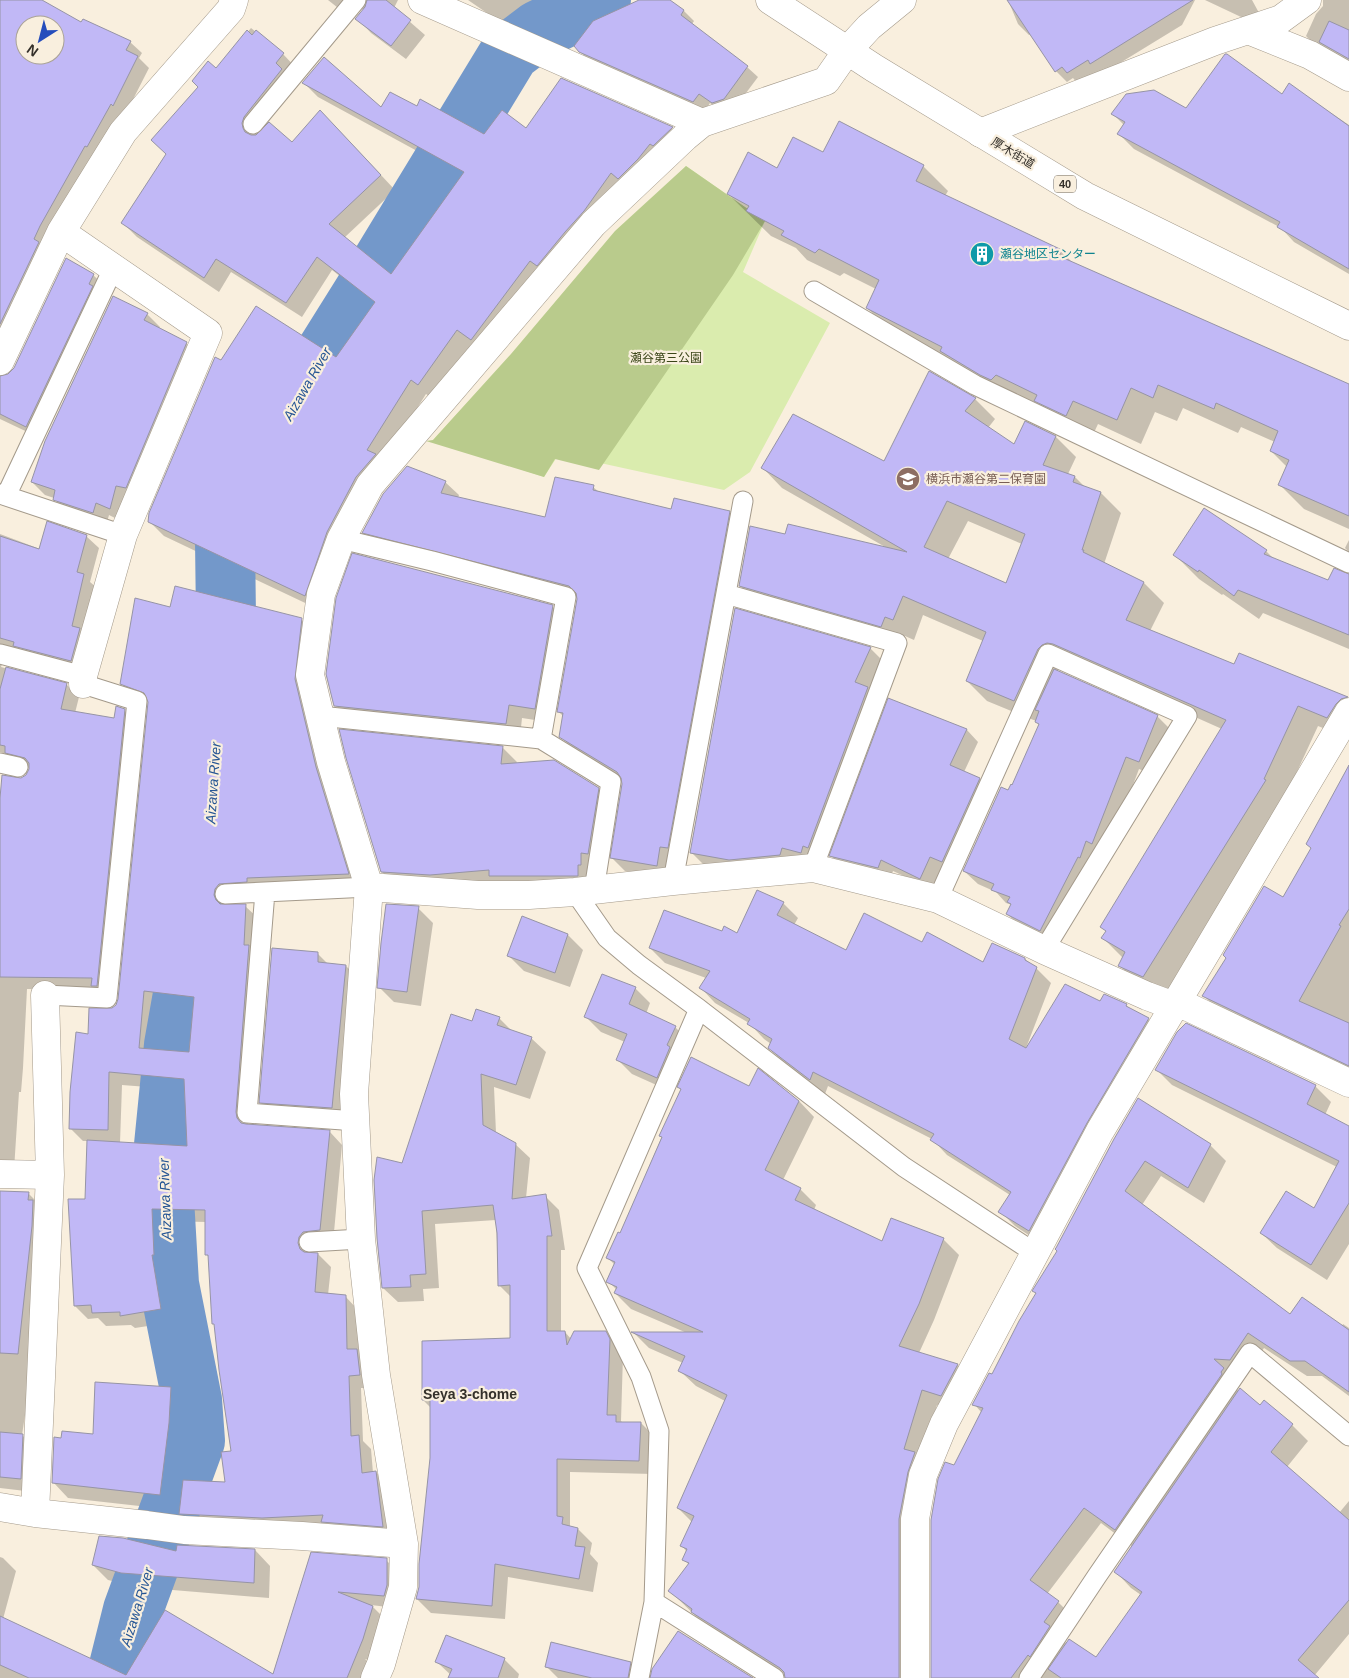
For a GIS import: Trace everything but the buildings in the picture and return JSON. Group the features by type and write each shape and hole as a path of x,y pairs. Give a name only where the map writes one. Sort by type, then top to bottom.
{"street":[{"path":"0,361 61,232 123,132 231,9 234,0"},
{"path":"422,0 702,123"},
{"name":"厚木街道","path":"770,0 847,51 1085,196 1349,326"},
{"path":"375,1678 382,1664 403,1587 404,1544 376,1375 361,1239 354,1094 369,887 331,762 310,674 321,594 341,539 370,485 593,224 702,123 826,81 847,51 869,27 902,0"},
{"path":"980,133 1216,41 1281,19 1307,0"},
{"path":"1248,30 1310,55 1349,76"},
{"path":"61,232 208,333 123,535 83,680"},
{"path":"915,1678 916,1519 923,1475 944,1424 1100,1131 1349,712"},
{"path":"369,887 478,895 528,895 813,868 938,900 1147,996 1174,1006 1186,1006 1349,1082"},
{"path":"35,1513 50,1175 45,995"},
{"path":"0,1174 50,1175"},
{"path":"0,1507 35,1513 184,1530 302,1536 404,1544"}],"lane":[{"path":"253,124 356,0"},
{"path":"113,269 3,495 123,535"},
{"path":"814,291 975,385 1349,563"},
{"path":"673,881 743,501"},
{"path":"341,539 432,561 566,598 541,739"},
{"path":"726,594 897,643 813,868"},
{"path":"0,654 83,680 138,701 107,998 45,995"},
{"path":"938,900 1048,654 1187,716 1044,950"},
{"path":"320,716 541,739 611,782 584,891 607,938 639,965 904,1167 1035,1253"},
{"path":"0,763 18,767"},
{"path":"225,894 369,887"},
{"path":"265,892 246,1113 356,1121"},
{"path":"639,1678 654,1602 659,1432 641,1377 586,1268 699,1009"},
{"path":"310,1242 361,1239"},
{"path":"1029,1678 1250,1353 1349,1436"},
{"path":"654,1602 774,1678"}],"green space":[{"name":"瀬谷第三公園","path":"686,166 765,221 743,272 830,323 750,472 724,490 559,454 544,477 433,440"},
{"name":"瀬谷第三公園","path":"686,166 765,221 733,275 599,470 555,459 544,477 426,441 433,440 511,354 615,231"}],"waterway":[{"name":"Aizawa River","path":"221,682 226,619 225,540 298,397 510,52 539,30 601,0"},
{"name":"Aizawa River","path":"116,1678 133,1610 195,1441 192,1400 169,1284 162,1165 174,1045 197,915"}],"place":[{"name":"瀬谷地区センター","path":"982,254"},
{"name":"横浜市瀬谷第二保育園","path":"908,479"}],"district":[{"name":"Seya 3-chome","path":"470,1394"}]}
